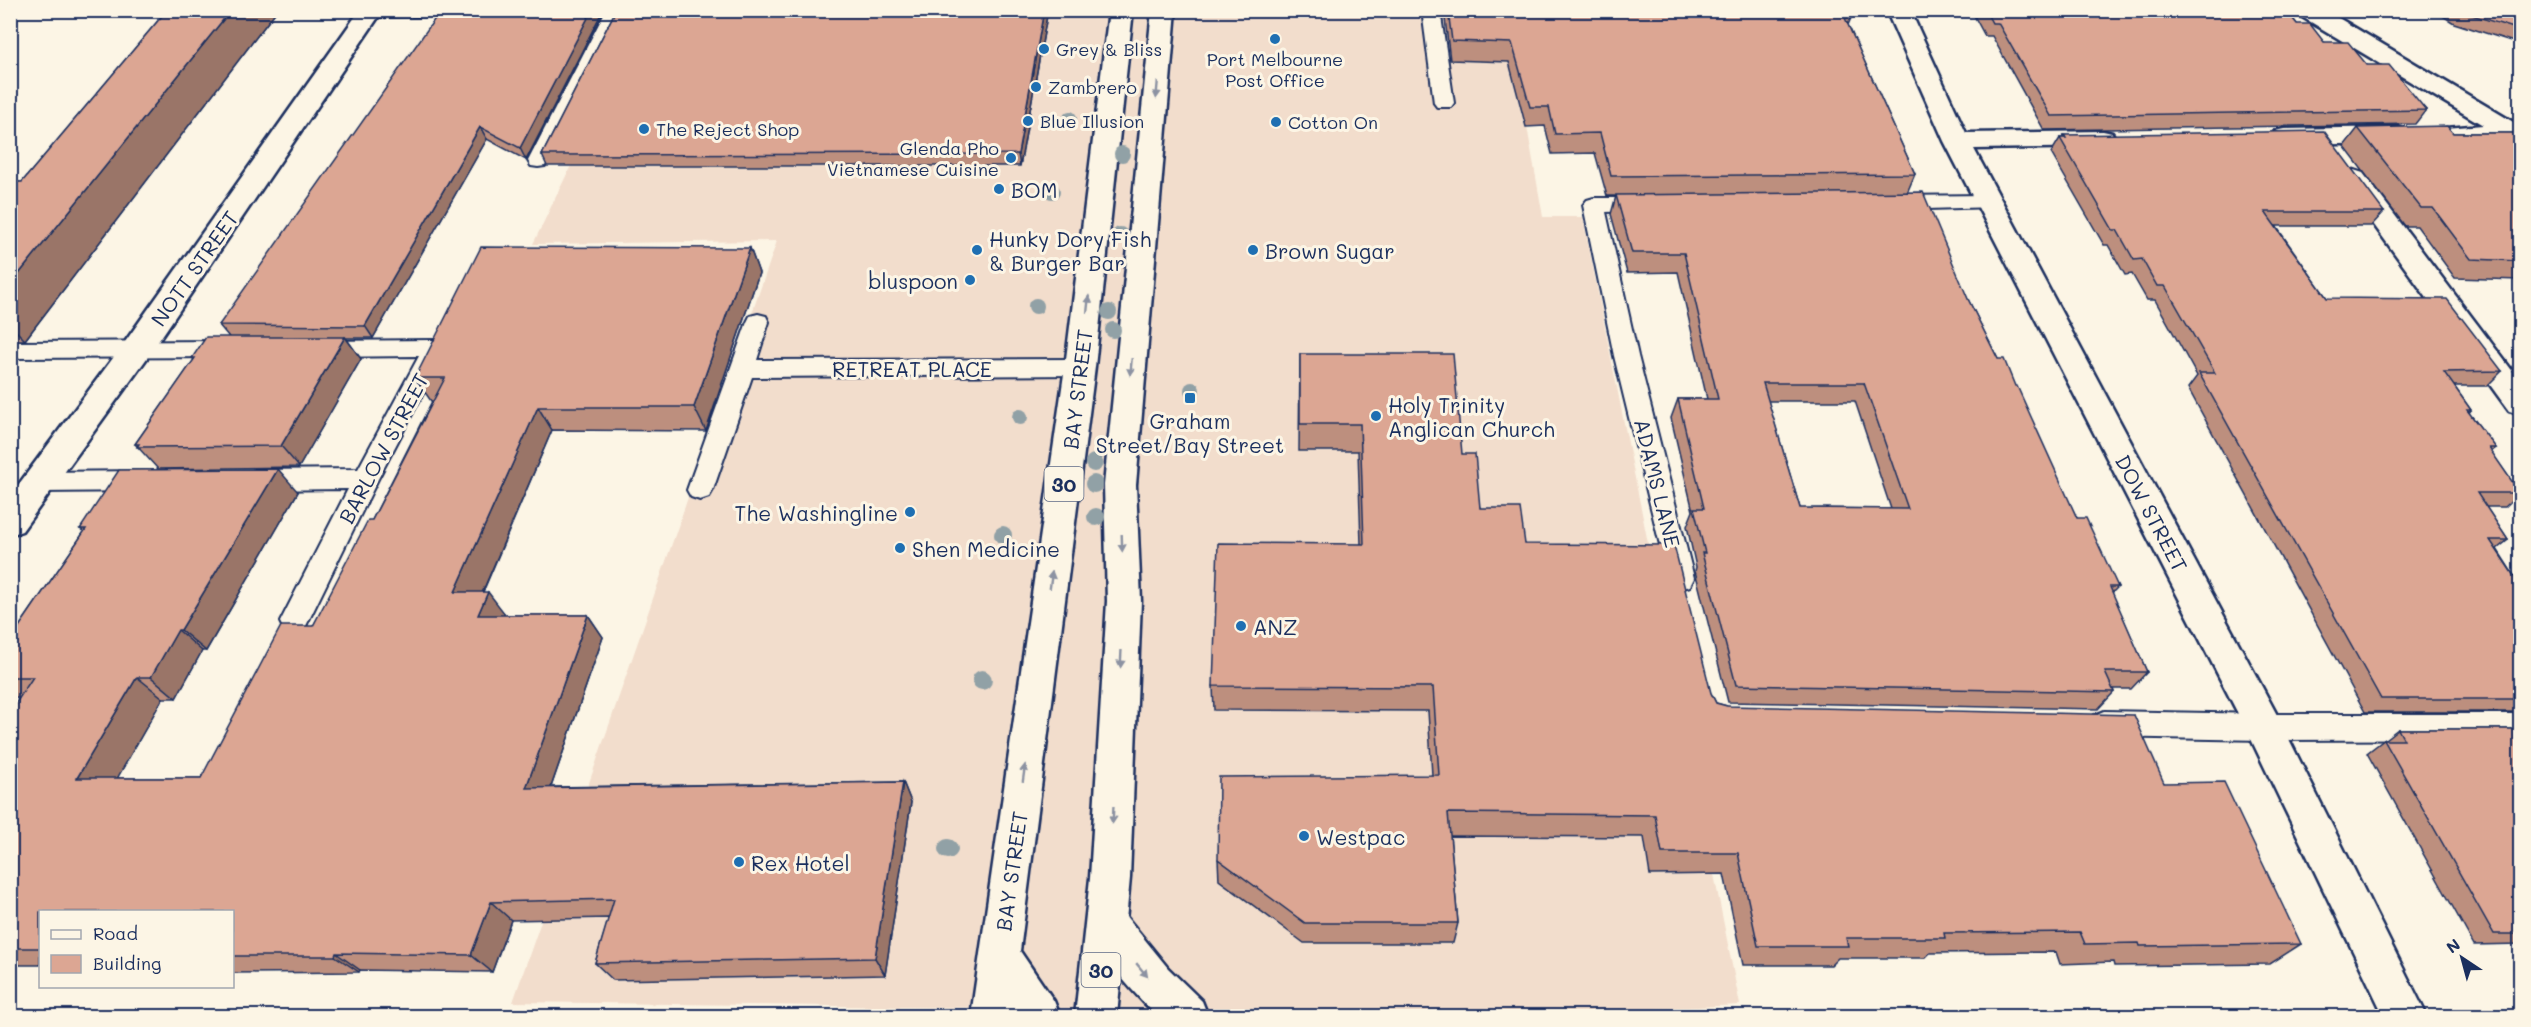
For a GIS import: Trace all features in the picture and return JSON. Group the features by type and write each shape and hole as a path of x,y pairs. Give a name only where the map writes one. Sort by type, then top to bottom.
{"street":[{"name":"BAY STREET","path":"992,1017 1080,367 1121,10"},
{"name":"30","path":"1096,1017 1106,924 1124,601 1120,485 1164,10"},
{"name":"DOW STREET","path":"1898,10 1958,141 2264,727 2406,1017"},
{"path":"2307,10 2517,135"},
{"name":"NOTT STREET","path":"10,522 136,350 372,11"},
{"path":"2263,137 2517,135"},
{"path":"2322,137 2520,403"},
{"path":"1958,141 2122,139"},
{"path":"1106,924 1153,983 1187,1017"},
{"path":"999,956 1015,984 1039,1017"}],"lane":[{"path":"372,11 503,10"},
{"path":"538,160 615,10"},
{"path":"1431,10 1444,103"},
{"path":"1869,203 1989,202"},
{"name":"ADAMS LANE","path":"1666,205 1594,205 1626,356 1686,600"},
{"path":"700,490 758,322"},
{"name":"BARLOW STREET","path":"292,349 435,348 365,479 294,622"},
{"path":"10,350 256,349"},
{"name":"RETREAT PLACE","path":"743,369 1080,367"},
{"path":"237,480 365,479"},
{"path":"38,482 167,481"},
{"path":"2085,723 2264,727 2520,727"}],"shaded area":[{"path":"646,11 1536,11 1520,87 1543,217 1583,217 1740,1005 1525,1015 513,1002 777,241 533,244"}],"building":[{"path":"167,10 231,10 10,285 10,182 22,182"},
{"path":"441,10 592,10 520,148 480,127 365,326 219,325"},
{"path":"616,10 1044,10 1018,154 542,155"},
{"path":"1448,10 1847,10 1851,18 1845,18 1915,174 1611,176 1600,133 1555,134 1549,107 1530,107 1512,43 1452,41"},
{"path":"1985,10 2286,10 2297,24 2310,24 2324,42 2348,42 2367,65 2389,65 2426,110 2051,116 1998,23 1992,23"},
{"path":"2461,10 2520,10 2520,30 2462,12"},
{"path":"2447,126 2453,133 2520,133 2520,261 2471,259 2433,208 2421,208 2358,128"},
{"path":"2324,131 2384,212 2265,212 2327,298 2447,299 2502,371 2444,372 2471,410 2467,410 2496,448 2489,448 2520,493 2477,493 2508,540 2490,540 2520,585 2520,699 2381,699 2199,373 2215,373 2165,286 2157,286 2142,259 2134,260 2117,230 2113,230 2060,138 2066,138 2064,135"},
{"path":"1923,192 1968,299 1998,359 2004,359 2077,518 2086,518 2118,587 2110,587 2147,672 2105,672 2114,692 1736,685 1702,553 1705,553 1694,508 1704,508 1678,399 1718,399 1684,253 1632,253 1616,195","holes":["1763,383 1864,383 1908,509 1800,508"]},
{"path":"481,247 750,248 694,407 538,407 455,592 488,592 478,615 588,615 526,788 903,782 875,958 595,963 614,899 491,902 471,955 336,953 335,956 234,956 234,910 39,910 39,948 10,948 10,712 33,677 10,677 10,640 86,529 80,529 119,470 278,469 151,677 137,677 77,778 201,778 281,626 313,626 368,520 372,520 445,378 415,378"},
{"path":"206,337 345,337 281,446 137,447 139,444 135,444 195,358 192,358"},
{"path":"1300,354 1453,354 1462,454 1475,454 1480,508 1520,508 1525,544 1674,545 1711,693 1716,703 1727,706 2134,715 2164,783 2224,782 2301,944 2140,946 2139,943 2085,944 2080,932 1944,933 1945,938 1846,938 1848,946 1758,946 1738,853 1662,853 1655,815 1448,813 1458,923 1305,923 1218,859 1219,777 1439,775 1433,687 1213,686 1218,543 1364,544 1360,424 1300,424"},
{"path":"2398,729 2520,729 2520,934 2494,934 2384,740 2404,740"}],"place":[{"name":"Port Melbourne Post Office","path":"1275,39"},
{"name":"Grey & Bliss","path":"1044,49"},
{"name":"Zambrero","path":"1036,87"},
{"name":"Blue Illusion","path":"1028,121"},
{"name":"Cotton On","path":"1276,122"},
{"name":"The Reject Shop","path":"644,129"},
{"name":"Glenda Pho Vietnamese Cuisine","path":"1011,158"},
{"name":"BOM","path":"999,189"},
{"name":"Hunky Dory Fish & Burger Bar","path":"977,250"},
{"name":"Brown Sugar","path":"1253,250"},
{"name":"bluspoon","path":"970,280"},
{"name":"Graham Street/Bay Street","path":"1190,398"},
{"name":"Holy Trinity Anglican Church","path":"1376,416"},
{"name":"The Washingline","path":"910,512"},
{"name":"Shen Medicine","path":"900,548"},
{"name":"ANZ","path":"1241,626"},
{"name":"Westpac","path":"1304,836"},
{"name":"Rex Hotel","path":"739,862"}]}
